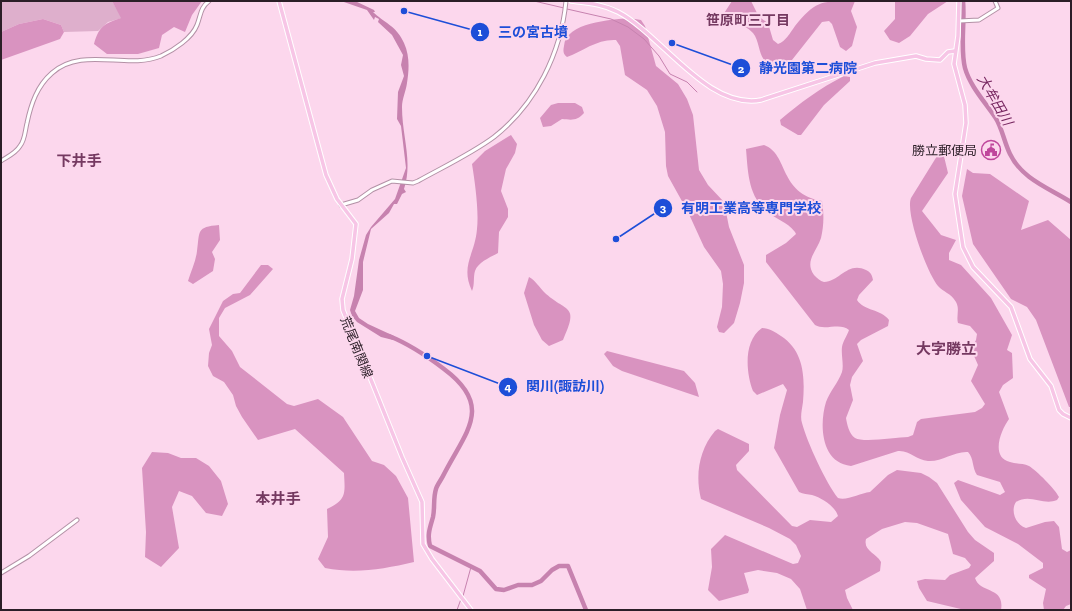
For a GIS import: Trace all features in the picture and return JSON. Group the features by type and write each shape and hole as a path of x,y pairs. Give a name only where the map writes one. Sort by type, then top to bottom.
{"main road":[{"name":"荒尾南関線","path":"279,1 326,175 341,205 356,224 352,259 342,299 343,310 402,457 422,502 423,544 426,551 471,610"},
{"path":"571,1 597,4 618,11 652,37 706,86 721,94 741,99 761,100 875,63 916,56 926,59 940,60 948,52 955,51"},
{"path":"959,1 962,21 955,51 954,64 965,105 966,124 955,194 965,252 973,267 1007,301 1030,359 1052,387 1059,410 1071,418"}],"street":[{"path":"1,161 21,146 32,103 42,83 53,72 66,65 82,60 148,59 159,56 175,48 189,35 197,25 200,11 209,1"},
{"path":"341,205 358,200 376,188 397,180 410,183 418,182 487,142 501,130 532,96 543,80 559,37 566,1"},
{"path":"962,21 979,20 993,12 998,8 995,1"},
{"path":"1,573 29,556 77,520"}],"shaded area":[{"path":"1,1 112,1 122,18 108,22 98,31 64,32 61,25 43,19 19,24 1,32"},
{"path":"112,1 202,1 192,15 185,32 174,27 162,35 159,48 138,54 107,54 94,44 100,29 103,26 121,18"},
{"path":"341,1 355,1 374,10 375,12 373,12 377,16 398,32 406,48 408,58 408,78 402,107 407,159 404,189 406,192 402,194 397,204 394,204 389,213 371,229 363,262 363,290 355,311 359,318 368,324 394,336 393,340 381,337 357,322 352,316 350,310 354,296 359,260 366,235 395,199 406,168 401,126 397,119 398,92 404,76 401,65 403,55 392,35 378,22 379,19 375,17 374,20 367,10"},
{"path":"732,1 751,1 759,17 768,23 773,40 778,44 786,39 802,17 820,4 835,1 855,1 851,11 857,27 852,46 846,51 840,47 832,24 829,21 822,22 788,65 782,67 770,64 762,57 756,37 748,29 738,25 719,24 719,21"},
{"path":"895,1 948,1 928,14 910,36 899,43 890,40 884,31 895,19"},
{"path":"629,18 641,20 645,26 656,66 678,84 687,99 693,115 699,170 708,185 724,202 729,227 744,265 744,283 740,303 734,323 724,333 719,332 717,327 722,307 723,284 721,271 704,247 688,212 668,176 666,166 665,132 657,106 647,90 625,75 620,46 616,40 596,43 567,57 563,49 567,38 572,32 581,27 601,21"},
{"path":"43,19 61,25 64,32 60,39 1,60 1,32 19,24"},
{"path":"844,76 850,77 850,81 824,105 801,135 798,135 781,125 780,120 795,108 818,91"},
{"path":"558,103 575,103 582,107 584,113 577,119 562,119 551,126 543,127 540,118 551,105"},
{"path":"511,135 517,144 515,153 506,169 501,191 508,209 508,217 499,232 498,253 479,265 474,274 472,291 467,274 469,260 476,238 477,214 472,164 485,151"},
{"path":"764,145 772,150 777,156 791,182 798,190 808,197 822,201 822,233 819,243 812,256 810,265 814,275 824,282 830,281 854,268 860,268 870,272 873,280 859,295 857,300 860,304 886,316 889,320 888,326 861,340 857,344 863,361 852,377 850,385 853,400 846,418 851,434 855,438 866,440 908,437 913,435 917,422 921,419 975,412 982,408 985,404 971,381 978,365 971,349 976,340 977,334 970,326 958,323 958,307 956,302 938,286 933,279 918,243 911,216 911,198 942,148 948,173 922,211 941,235 956,240 949,253 949,260 961,265 991,298 1012,335 1007,350 1012,353 1013,378 1003,385 999,392 1009,419 1003,430 999,443 1000,455 1012,463 1027,465 1032,468 1050,485 1059,497 1057,500 1047,502 1031,499 1021,500 1016,502 1014,506 1014,513 1019,524 1026,528 1045,522 1054,521 1059,527 1062,549 1067,552 1071,550 1071,604 1066,606 1063,610 1044,610 1043,603 1046,589 1029,578 1029,575 1043,568 1043,563 1018,544 985,527 961,500 954,483 958,480 1000,495 1005,492 1000,482 977,475 968,452 958,453 938,460 928,461 906,452 898,451 851,466 841,463 833,458 828,450 823,432 824,411 826,402 842,372 842,347 849,330 837,326 819,327 815,325 766,262 766,255 786,243 796,234 788,225 771,215 761,206 756,199 750,184 746,149"},
{"path":"967,169 973,173 990,174 1029,201 1021,230 1048,220 1071,240 1071,407 1069,407 1036,320 1027,307 1011,299 973,244 962,196"},
{"path":"219,225 220,240 212,252 215,259 213,271 193,284 188,281 196,258 200,231 206,227"},
{"path":"261,265 268,265 273,269 250,295 225,308 219,318 219,336 232,351 240,367 287,404 294,406 318,399 343,417 372,461 384,465 396,476 408,498 414,562 392,567 359,571 325,568 318,559 328,537 327,509 334,506 343,495 345,486 344,473 295,429 258,440 242,417 236,406 233,395 224,382 213,376 208,366 209,353 212,345 209,329 223,301 233,294 240,293"},
{"path":"529,277 536,282 552,299 568,310 570,314 568,328 563,340 549,346 542,340 534,325 524,293"},
{"path":"762,328 770,329 789,342 799,357 804,383 801,421 817,462 838,498 849,498 870,492 888,475 897,470 921,473 929,477 937,483 968,532 975,540 994,553 994,561 975,578 978,583 999,597 1001,602 1001,610 965,610 927,601 919,588 917,581 925,579 945,580 950,575 969,568 971,565 965,558 953,554 948,534 917,523 905,522 882,529 866,539 866,546 881,562 880,571 845,590 853,610 807,610 800,589 791,579 777,573 758,570 744,573 749,590 748,593 719,601 708,590 712,567 711,549 725,535 793,564 798,563 801,556 796,545 790,539 769,528 701,499 698,481 700,463 705,446 718,429 749,444 749,451 736,465 737,470 792,526 797,527 810,520 831,522 838,516 834,509 824,500 799,492 774,448 780,415 787,390 783,384 757,395 753,391 748,367 749,349 756,334"},
{"path":"607,351 684,371 695,383 699,397 622,371 613,366 604,354"},
{"path":"152,452 168,453 181,458 196,458 209,466 221,481 228,504 222,516 206,513 192,496 179,491 172,507 179,548 161,567 145,557 146,532 142,468"}],"waterway":[{"path":"534,1 564,8"},
{"name":"大牟田川","path":"963,1 964,61 970,81 997,121 1015,163 1037,182 1071,202"},
{"path":"567,9 611,19 628,27 644,39 659,56 670,74 687,82 697,92"},
{"path":"389,336 418,351 444,369 460,383 468,396 472,408 471,420 466,433 436,489 434,514 429,534 430,546 480,571 496,589 504,590 518,585 532,585 541,581 552,570 559,566 568,566 586,610"},
{"path":"463,596 471,567"},
{"path":"457,610 461,599"}],"place":[{"name":"三の宮古墳","path":"404,11"},
{"name":"静光園第二病院","path":"672,43"},
{"name":"勝立郵便局","path":"991,150"},
{"name":"有明工業高等専門学校","path":"616,239"},
{"name":"関川(諏訪川)","path":"427,356"}],"district":[{"name":"笹原町三丁目","path":"748,20"},
{"name":"下井手","path":"79,161"},
{"name":"大字勝立","path":"946,349"},
{"name":"本井手","path":"278,499"}]}
